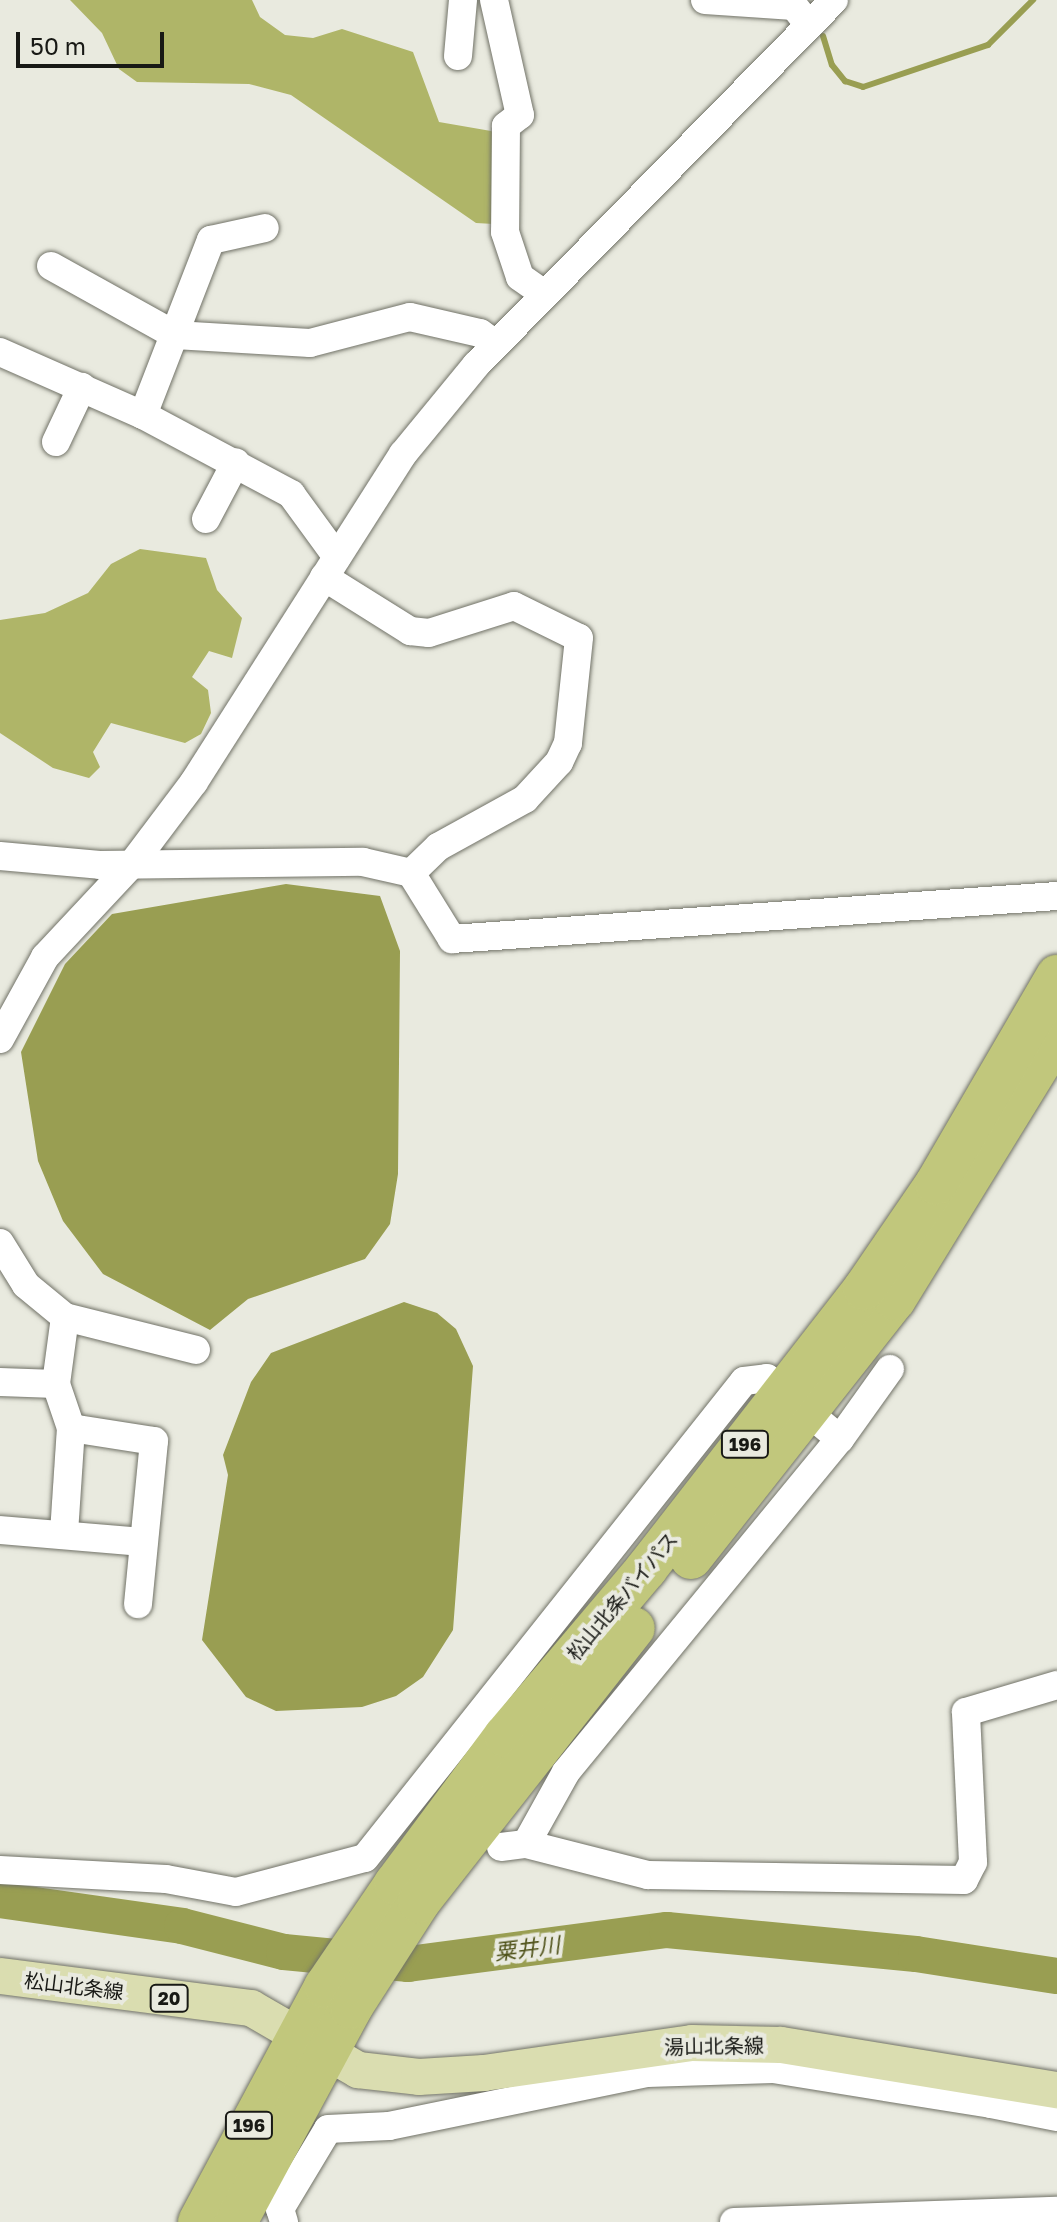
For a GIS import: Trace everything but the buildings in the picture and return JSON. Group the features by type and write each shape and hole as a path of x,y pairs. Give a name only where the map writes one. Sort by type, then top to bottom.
{"highway":[{"name":"松山北条バイパス","path":"812,1414 936,1184 1057,976"},
{"name":"松山北条バイパス","path":"199,2222 338,1998 388,1875 531,1752 812,1414 962,1197 1057,1036"},
{"name":"松山北条バイパス","path":"236,2222 312,2117 312,2044"}],"main road":[{"name":"松山北条線","path":"0,1976 251,2008 312,2044"},
{"name":"湯山北条線","path":"312,2044 358,2070 419,2077 543,2067 692,2043 781,2045 993,2092 1057,2090"}],"street":[{"path":"458,56 463,0"},
{"path":"494,0 520,115 506,126 505,232 520,277 544,294"},
{"path":"705,0 794,6 809,25"},
{"path":"0,1039 45,957 133,863 194,782 403,454 496,344 834,0"},
{"path":"143,415 211,240 265,228"},
{"path":"51,266 175,335 310,343 410,317 480,333 496,344"},
{"path":"0,352 143,415 291,494 331,567 410,631 429,633 514,606 579,638 568,743 559,762 525,799 438,847 411,873"},
{"path":"56,442 82,387"},
{"path":"206,519 236,462"},
{"path":"0,856 133,863 315,859 411,873 452,939 1057,896"},
{"path":"0,1243 26,1285 65,1317 196,1350"},
{"path":"64,1533 71,1428 56,1384 65,1317"},
{"path":"890,1369 812,1414 513,1846 648,1875 964,1880 973,1862 966,1712 1057,1685"},
{"path":"0,1870 166,1879 236,1892 388,1875 744,1381 767,1378 812,1414"},
{"path":"0,1382 56,1384"},
{"path":"71,1428 154,1441 144,1542 132,1594"},
{"path":"0,1530 144,1542"},
{"path":"284,2222 280,2209 312,2117 389,2126 647,2073 716,2066 993,2092 1057,2117"},
{"path":"734,2222 1057,2211"}],"shaded area":[{"path":"70,0 252,0 260,17 285,35 313,38 342,29 413,52 439,122 491,131 510,145 494,224 476,223 291,95 249,84 137,82 119,69 102,33"},
{"path":"140,549 206,558 217,590 242,618 232,658 209,651 192,677 208,690 211,713 201,734 185,743 111,723 93,752 100,767 89,778 53,768 0,733 0,620 45,613 88,593 111,564"},
{"path":"286,884 380,896 400,951 398,1174 390,1224 365,1259 248,1299 210,1330 103,1274 63,1221 38,1161 21,1052 65,964 112,914"},
{"path":"404,1302 437,1313 456,1329 473,1366 453,1630 423,1677 396,1696 362,1707 276,1711 246,1697 202,1640 228,1475 223,1455 251,1382 271,1353"}],"waterway":[{"path":"823,36 832,65 845,81 863,87 988,45 1033,0"},
{"name":"粟井川","path":"0,1900 182,1926 284,1952 408,1964 667,1930 916,1954 1057,1976"}]}
